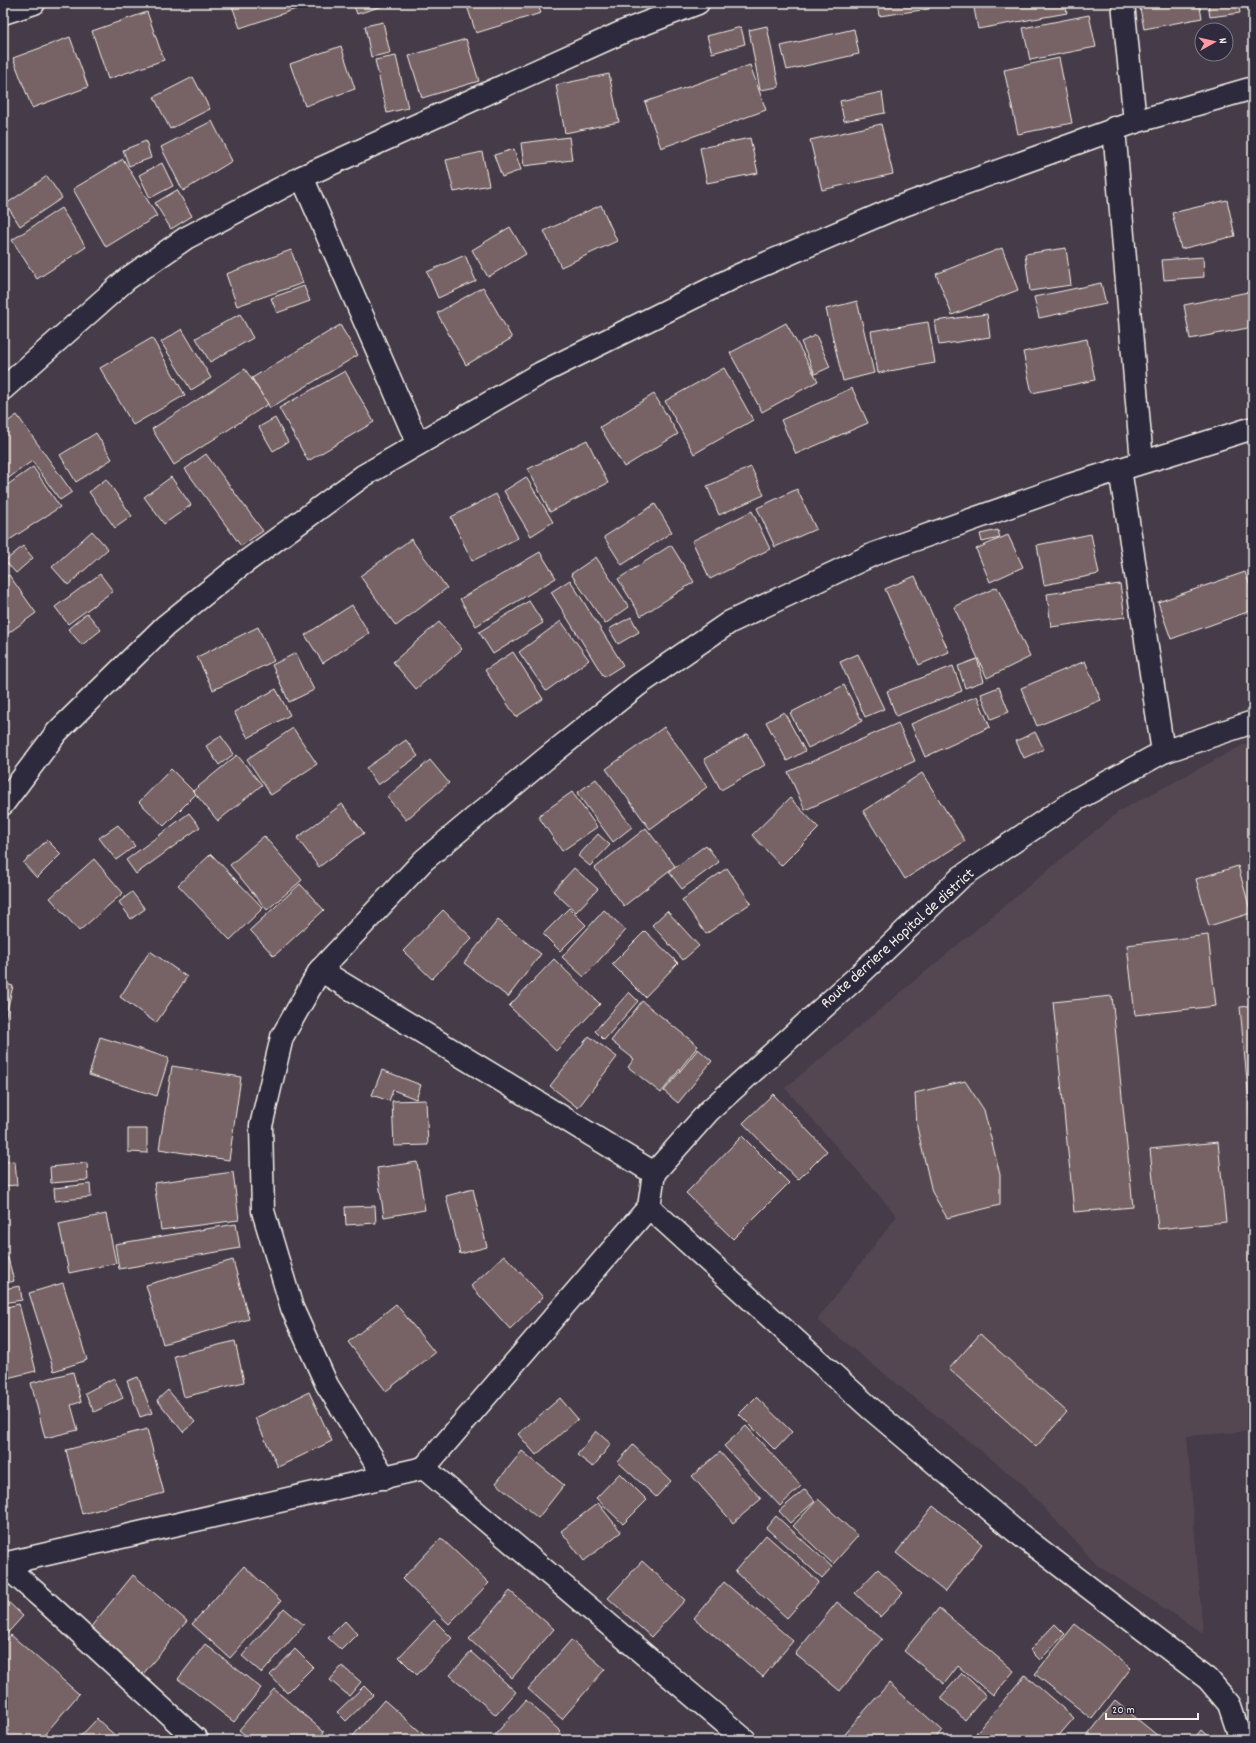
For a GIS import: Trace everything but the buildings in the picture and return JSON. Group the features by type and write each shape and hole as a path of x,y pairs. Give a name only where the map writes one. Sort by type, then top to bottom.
{"street":[{"path":"3,13 34,3"},
{"path":"3,389 127,279 186,238 302,177 625,31 698,3"},
{"path":"1123,3 1134,122"},
{"path":"3,804 57,732 165,626 236,569 357,481 540,373 739,276 896,208 1114,128 1253,88"},
{"path":"1114,128 1142,462"},
{"path":"302,177 418,444"},
{"path":"385,1478 328,1385 296,1315 263,1211 261,1126 282,1037 320,970 424,860 544,760 638,685 730,622 874,554 1070,485 1253,428"},
{"path":"1120,469 1163,752"},
{"name":"Route derriere Hopital de district","path":"654,1173 709,1110 856,978 961,877 1077,800 1163,752 1253,722"},
{"path":"3,1564 424,1468 649,1207 654,1173 320,970"},
{"path":"649,1207 870,1408 1014,1530 1208,1679 1229,1704 1240,1740"},
{"path":"424,1468 745,1740"},
{"path":"3,1564 197,1740"}],"shaded area":[{"path":"1253,742 1253,1431 1187,1436 1203,1633 1098,1566 1020,1482 817,1320 897,1216 785,1088 1118,812 1243,745"}]}
